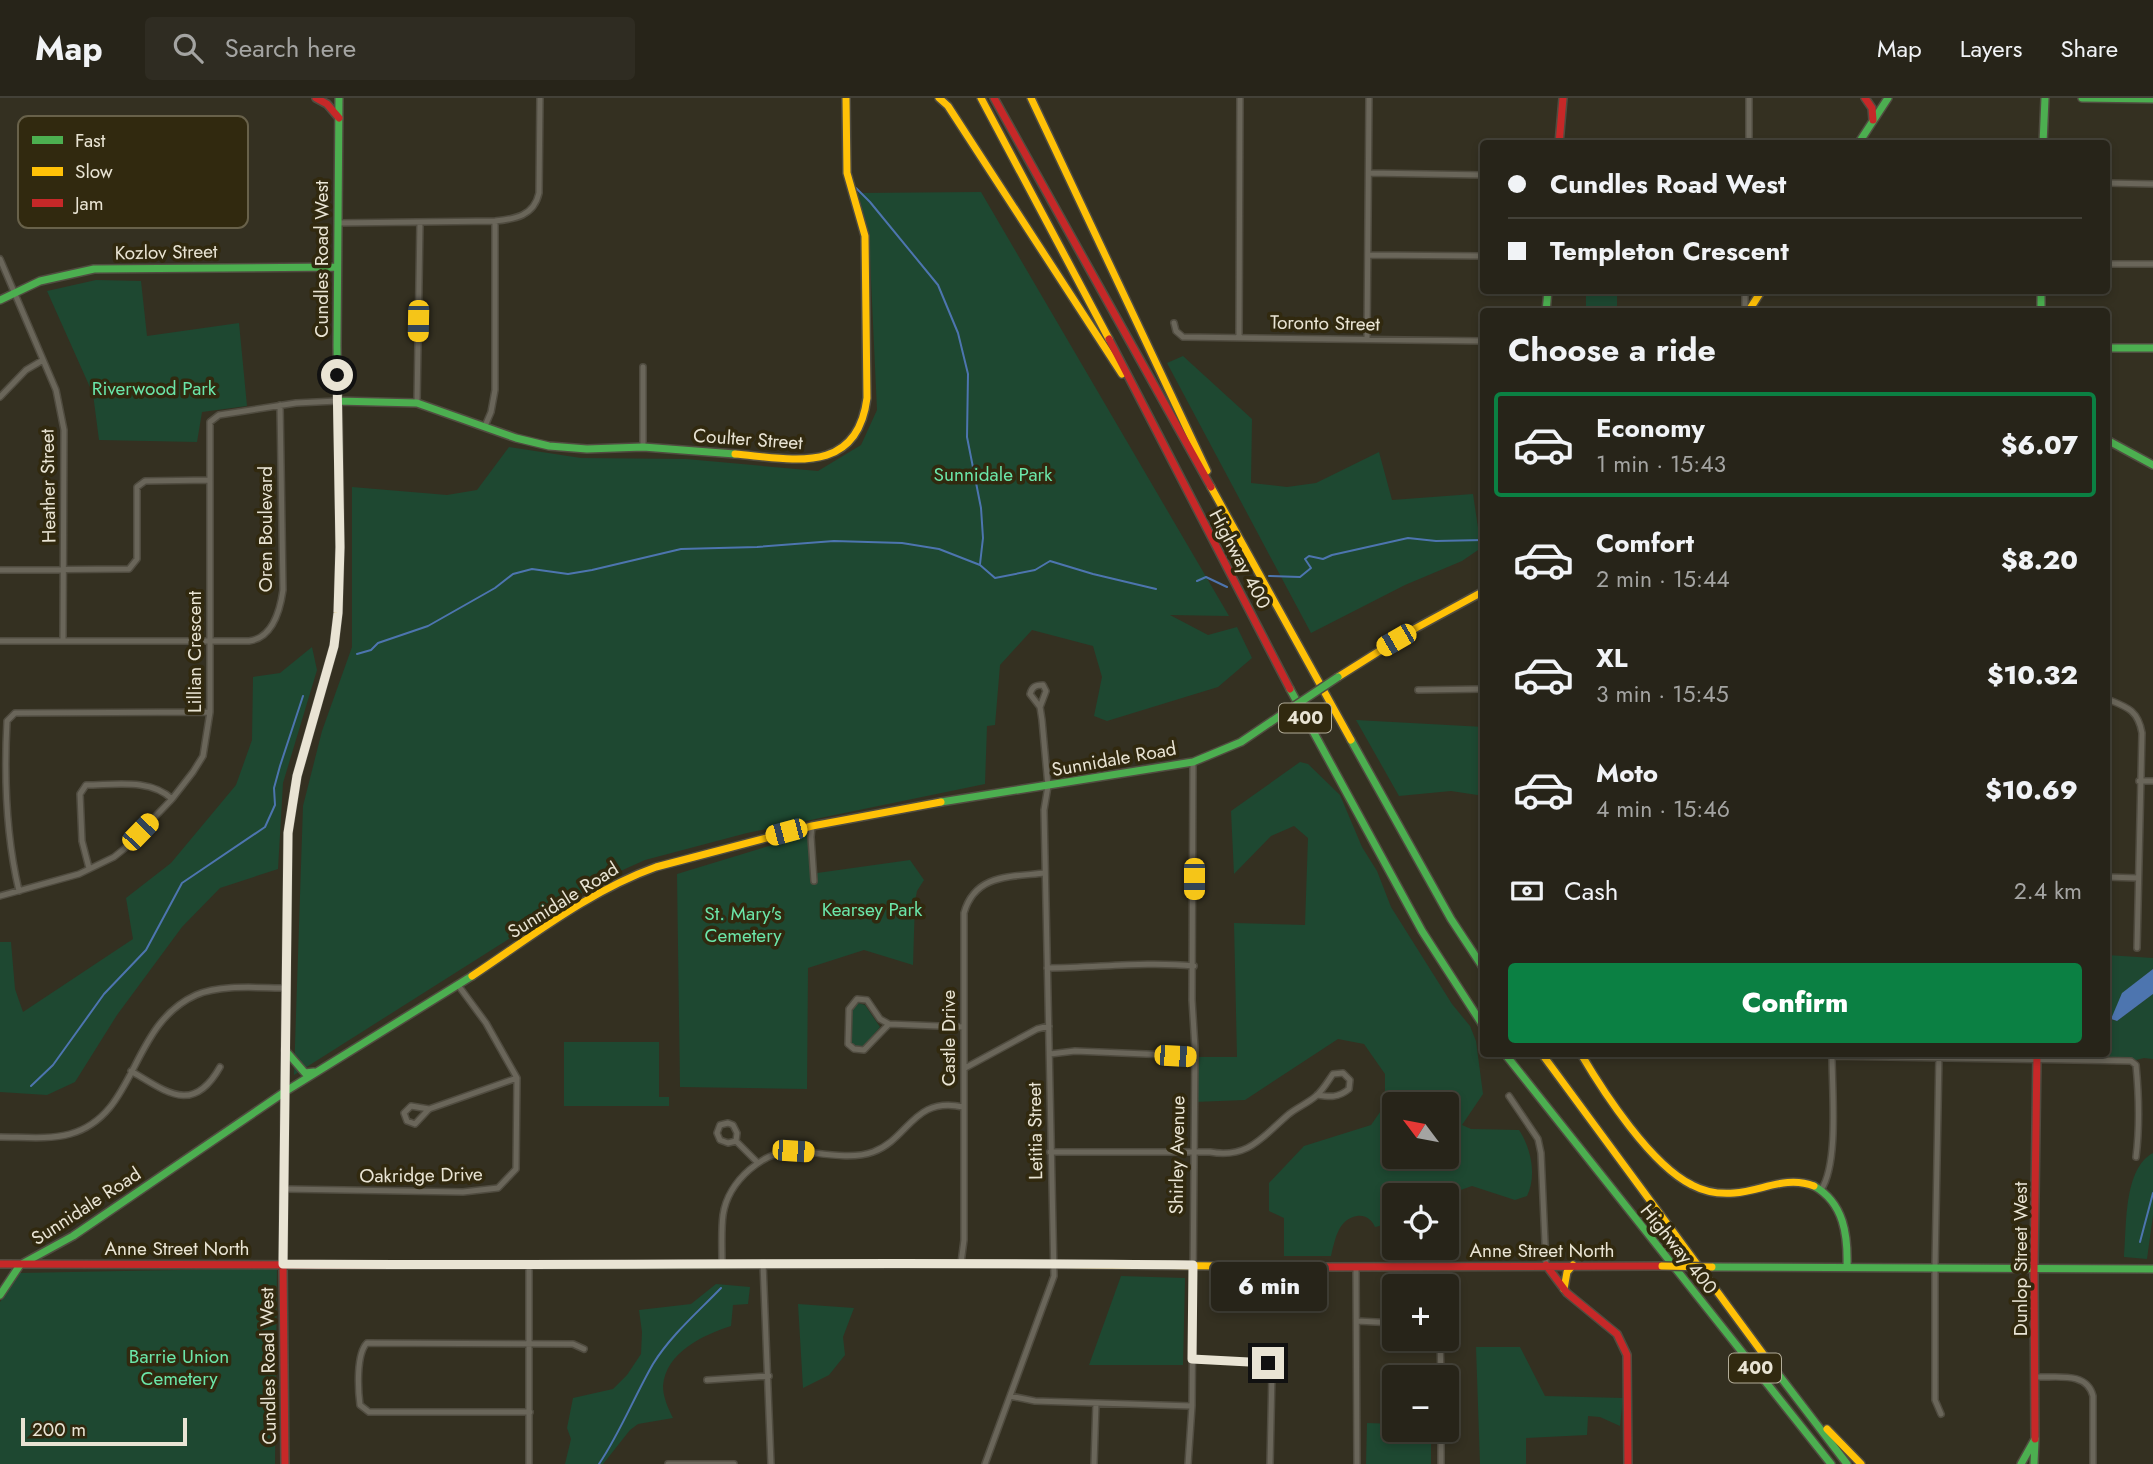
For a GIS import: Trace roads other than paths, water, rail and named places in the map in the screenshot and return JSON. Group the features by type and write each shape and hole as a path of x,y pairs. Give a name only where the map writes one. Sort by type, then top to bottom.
{"main road":[{"path":"316,98 327,104 339,118"},
{"name":"Cundles Road West","path":"285,1464 283,1264 288,833 297,776 334,646 338,613 339,98"},
{"name":"Coulter Street","path":"337,401 416,403 523,440 549,446 587,449 643,447 819,459 846,446 859,430 867,398 865,236 847,173 846,98"},
{"path":"939,98 948,106 1119,371 1142,400"},
{"name":"Highway 400","path":"981,98 1142,400 1173,465 1329,764 1422,931 1480,1021"},
{"name":"Highway 400","path":"994,98 1451,919 1480,963"},
{"path":"1031,98 1237,536"},
{"path":"1559,140 1563,98"},
{"path":"1865,98 1872,108 1873,121"},
{"path":"1861,140 1888,98"},
{"path":"2043,140 2045,98"},
{"path":"2082,98 2152,99"},
{"name":"Kozlov Street","path":"0,300 40,281 94,269 337,267"},
{"path":"2110,348 2153,348"},
{"path":"2110,442 2153,465"},
{"name":"Sunnidale Road","path":"1,1289 20,1265 73,1236 314,1072 458,985 597,894 631,876 812,826 971,796 1193,762 1213,756 1237,746 1406,634 1480,593"},
{"path":"285,1049 305,1073 314,1072"},
{"name":"Highway 400","path":"1507,1057 1831,1464"},
{"name":"Highway 400","path":"1544,1057 1847,1464"},
{"path":"1583,1057 1654,1156 1680,1180 1722,1193 1796,1180 1821,1190 1841,1213 1847,1237 1847,1268"},
{"name":"Dunlop Street West","path":"2034,1464 2038,1057"},
{"name":"Anne Street North","path":"0,1264 1053,1263 1356,1268 1662,1265 2153,1269"},
{"path":"1546,1265 1580,1306 1600,1318 1617,1334 1628,1355 1628,1464"},
{"path":"1564,1289 1567,1272 1573,1265"},
{"path":"1789,1389 1861,1464"},
{"path":"2021,1464 2035,1439"}],"street":[{"path":"338,223 510,220 524,215 537,199 540,174 540,98"},
{"path":"1239,338 1240,98"},
{"path":"1367,339 1369,98"},
{"path":"1749,98 1749,140"},
{"path":"1369,173 1480,175"},
{"path":"2110,183 2153,184"},
{"path":"485,426 495,390 495,220"},
{"path":"416,403 420,222"},
{"path":"1369,255 1480,256"},
{"name":"Heather Street","path":"0,259 56,390 64,430 63,641"},
{"path":"2110,264 2153,264"},
{"name":"Toronto Street","path":"1174,323 1183,337 1480,341"},
{"path":"0,397 26,370 43,360"},
{"path":"643,367 643,447"},
{"name":"Lillian Crescent","path":"0,896 79,874 114,857 172,799 203,755 210,712 210,422 219,415 280,405 337,401"},
{"name":"Oren Boulevard","path":"0,641 248,641 260,638 270,630 280,607 283,590 280,405"},
{"path":"0,570 129,569 137,559 137,487 145,481 211,480"},
{"path":"1418,690 1480,689"},
{"path":"2110,700 2137,716 2142,733 2137,948"},
{"name":"Letitia Street","path":"985,1464 1054,1276 1044,810 1048,786 1040,708"},
{"path":"19,891 10,853 5,751 7,721 15,713 210,712"},
{"name":"Shirley Avenue","path":"1188,1464 1192,1406 1193,762"},
{"path":"2139,780 2153,781"},
{"path":"89,868 82,841 80,794 86,785 153,787 165,792 172,799"},
{"path":"812,826 814,881"},
{"name":"Castle Drive","path":"961,1263 964,1240 964,913 968,899 977,888 989,882 1045,873"},
{"path":"2110,877 2138,878"},
{"path":"1047,968 1094,968 1133,964 1194,966"},
{"path":"429,1109 517,1078 486,1023 458,985"},
{"path":"0,1137 51,1138 90,1126 113,1104 158,1024 183,1002 199,994 218,990 287,988"},
{"path":"889,1024 864,1050 854,1049 848,1044 849,1009 857,999 867,1000 880,1019 889,1024 964,1027"},
{"path":"965,1068 1037,1029 1049,1026"},
{"path":"1050,1054 1075,1051 1193,1056"},
{"path":"1821,1190 1827,1180 1831,1162 1832,1057"},
{"path":"1939,1057 1934,1267 1935,1400 1941,1414"},
{"path":"2038,1057 2131,1061 2136,1065 2137,1098 2141,1118 2136,1157"},
{"path":"131,1071 167,1092 183,1097 197,1093 211,1083 220,1067"},
{"path":"1050,1152 1242,1151 1257,1144 1291,1112 1317,1095 1333,1074 1343,1073 1350,1080 1349,1089 1342,1095 1317,1095"},
{"name":"Oakridge Drive","path":"285,1189 463,1192 498,1188 516,1168 517,1078"},
{"path":"1509,1096 1540,1146 1546,1265"},
{"path":"722,1263 723,1215 727,1200 734,1187 758,1163 776,1153 793,1151 851,1155 870,1153 887,1146 913,1118 928,1108 953,1105 963,1107"},
{"path":"736,1142 758,1163"},
{"path":"763,1263 771,1464"},
{"path":"529,1265 529,1464"},
{"path":"1356,1268 1357,1464"},
{"path":"1357,1321 1382,1322"},
{"path":"530,1412 369,1412 360,1405 360,1350 367,1343 573,1344 584,1349"},
{"path":"1192,1359 1268,1363 1272,1372 1270,1464"},
{"path":"708,1380 769,1376"},
{"path":"2036,1377 2078,1378 2090,1386 2093,1396 2093,1464"},
{"path":"1010,1396 1035,1401 1192,1406"},
{"path":"1094,1464 1096,1403"},
{"path":"1441,1442 1441,1464"},
{"path":"668,1464 734,1464"}],"water":[{"path":"2153,969 2153,994 2117,1021 2111,1019 2122,993"}],"waterway":[{"path":"856,188 938,285 958,333 968,374 967,437 981,508 983,538 980,564"},
{"path":"1269,576 1300,577 1311,568 1305,559 1309,556 1323,559 1408,538 1436,541 1480,540"},
{"path":"357,654 371,650 378,643 428,626 495,588 513,574 532,569 568,574 681,549 834,541 902,543 939,549 980,565 995,578 1035,570 1050,561 1156,589"},
{"path":"1197,581 1206,577 1227,587"},
{"path":"31,1086 53,1065 104,994 146,950 182,883 265,827 275,805 274,788 303,696"},
{"path":"2140,1242 2153,1193"},
{"path":"599,1464 660,1353 721,1288"}],"park label":[{"name":"Riverwood Park","path":"154,388"},
{"name":"Sunnidale Park","path":"993,474"},
{"name":"Kearsey Park","path":"872,909"},
{"name":"St. Mary's Cemetery","path":"743,924"},
{"name":"Barrie Union Cemetery","path":"179,1367"}]}
